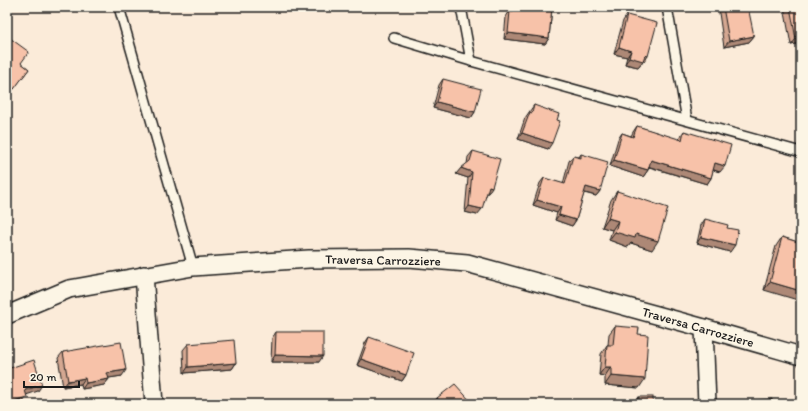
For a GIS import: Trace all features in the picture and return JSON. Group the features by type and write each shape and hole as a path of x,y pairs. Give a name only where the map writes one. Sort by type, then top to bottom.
{"street":[{"name":"Traversa Carrozziere","path":"7,315 69,289 193,266 309,260 409,258 467,263 801,356"},
{"path":"144,275 154,404"},
{"path":"704,328 707,404"}],"lane":[{"path":"119,7 193,266"},
{"path":"461,7 471,61"},
{"path":"667,7 687,120"},
{"path":"394,38 471,61 801,152"}],"building":[{"path":"514,7 552,7 549,38 508,33 510,11 513,11"},
{"path":"723,7 748,7 754,36 729,41"},
{"path":"790,7 801,7 801,38 796,39"},
{"path":"627,15 657,23 648,56 645,55 643,61 629,57 631,51 619,47"},
{"path":"7,36 29,52 21,63 29,69 14,89 7,84"},
{"path":"443,79 481,89 475,112 437,102"},
{"path":"534,105 559,114 557,120 560,121 552,143 522,133 530,112 532,113"},
{"path":"637,126 682,140 684,131 731,145 725,166 715,163 711,178 651,160 648,170 614,160 622,133 633,137"},
{"path":"473,151 500,159 492,187 489,186 482,209 469,206 472,172 461,168 470,161"},
{"path":"581,154 608,162 600,191 586,187 576,220 559,215 561,207 537,200 544,178 565,184 573,156 581,158"},
{"path":"617,191 668,208 658,241 636,234 635,238 615,232 618,221 608,218"},
{"path":"705,219 728,225 727,228 738,230 735,245 701,237"},
{"path":"782,237 801,243 801,291 770,282"},
{"path":"615,326 639,328 638,334 648,335 645,379 611,376 611,367 605,367 607,345 613,345"},
{"path":"276,332 323,332 323,356 275,355"},
{"path":"369,337 414,353 406,375 361,359"},
{"path":"234,340 236,363 188,367 188,344"},
{"path":"121,342 126,370 107,373 109,379 86,383 85,378 68,381 63,352"},
{"path":"34,360 42,385 25,390 27,397 7,403 7,369"},
{"path":"455,384 473,404 442,404 437,398"},
{"path":"639,397 653,397 653,404 639,404"},
{"path":"772,399 772,404 743,404 743,402"}]}
